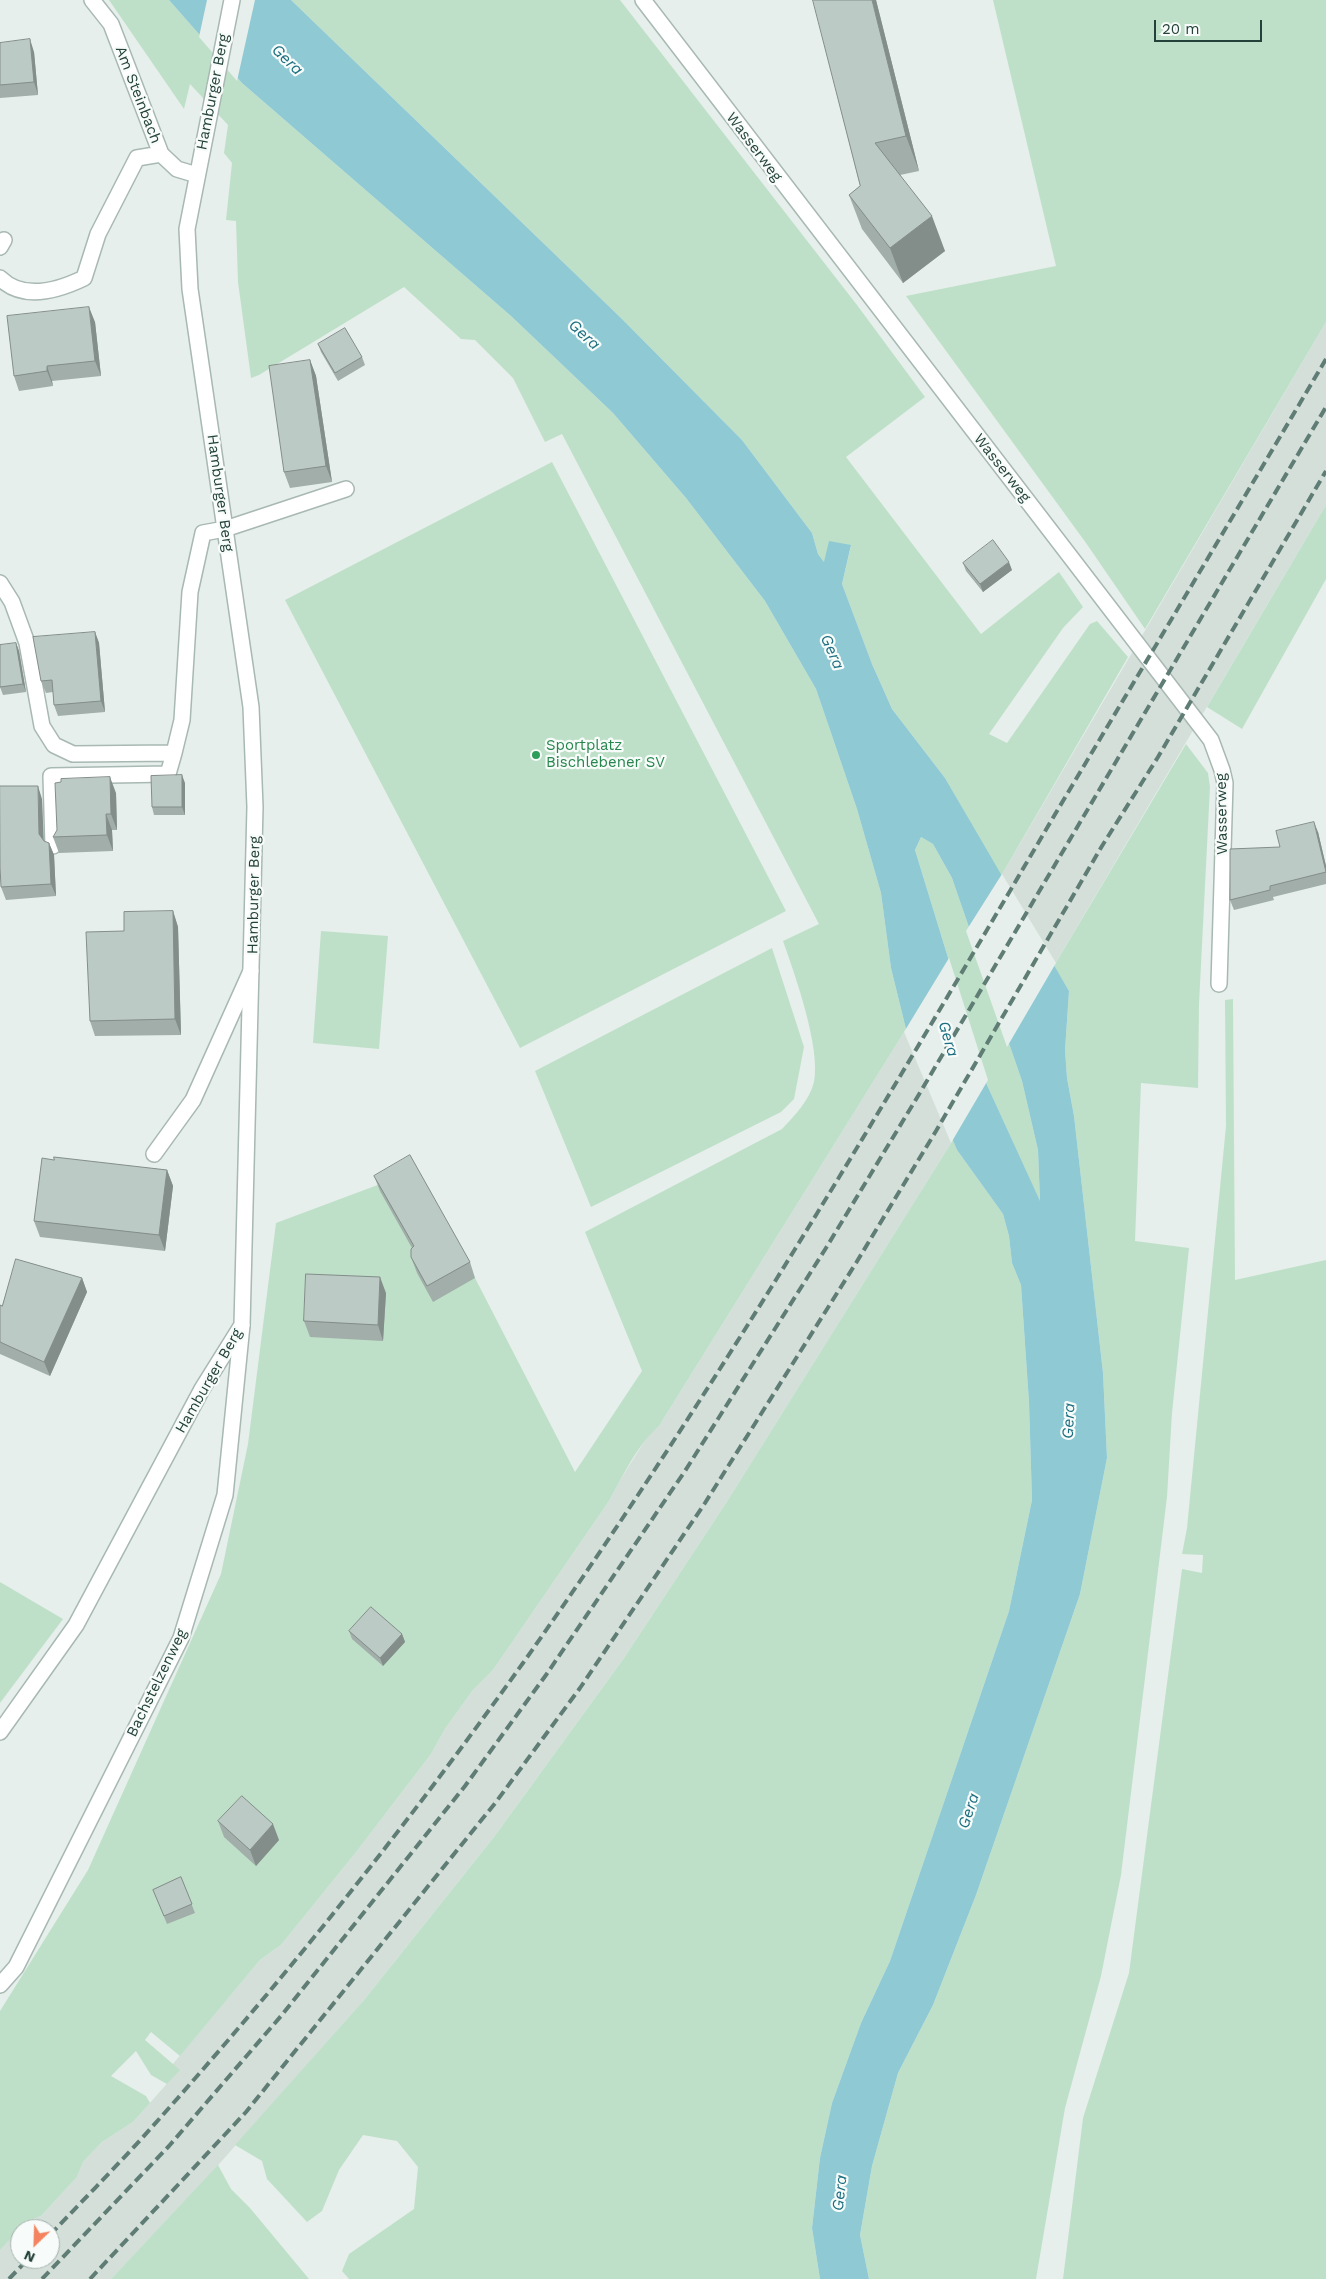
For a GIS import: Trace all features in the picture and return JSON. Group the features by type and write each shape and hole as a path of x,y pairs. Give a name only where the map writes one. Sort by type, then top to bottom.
{"street":[{"name":"Am Steinbach","path":"92,0 111,24 161,154 176,169 197,175"},
{"name":"Hamburger Berg","path":"0,1732 76,1625 202,1389 242,1325 253,966 255,807 251,707 190,289 187,229 232,0"},
{"name":"Wasserweg","path":"648,1 1211,740 1225,783 1219,984"},
{"path":"0,278 9,287 22,292 63,288 84,278 98,234 137,158 161,154"},
{"path":"52,846 51,776 168,774 182,720 190,592 203,533 225,529 346,489"},
{"path":"0,583 12,602 28,643 42,726 54,745 73,754 174,753"},
{"path":"154,1154 193,1100 253,966"},
{"name":"Bachstelzenweg","path":"0,1985 16,1967 181,1638 225,1495 242,1325"}],"shaded area":[{"path":"1326,322 1326,505 1054,966 1001,876"},
{"path":"906,1029 953,1140 728,1500 624,1658 494,1837 364,2000 205,2180 111,2279 0,2279 0,2250 10,2240 10,2269 60,2269 60,2219 33,2219 41,2216 77,2177 83,2162 102,2142 133,2122 179,2070 172,2065 260,1960 281,1945 357,1851 431,1754 445,1729 473,1690 493,1670 609,1501 649,1434 659,1426"}],"green space":[{"path":"109,0 169,0 242,83 511,316 613,413 686,498 765,601 816,689 857,809 881,893 891,968 906,1029 659,1426 637,1451 609,1501 493,1670 473,1690 445,1729 431,1754 357,1851 281,1945 260,1960 180,2056 151,2032 145,2040 180,2070 167,2084 151,2075 136,2051 111,2076 146,2096 150,2103 133,2122 102,2142 83,2162 77,2177 41,2216 33,2219 10,2219 10,2240 0,2250 0,2011 88,1870 221,1574 248,1444 276,1223 415,1171 475,1278 575,1472 642,1371 585,1232 782,1129 801,1107 809,1095 814,1082 814,1050 806,1011 783,941 819,924 562,434 545,442 513,378 475,340 461,339 404,287 259,375 251,378 238,282 236,221 226,220 232,163 224,153 228,125 190,84 184,109"},
{"path":"291,0 620,0 857,305 925,397 846,457 981,634 1059,572 1083,607 1063,628 989,734 1007,743 1090,624 1097,621 1128,657 1001,876 945,778 892,709 872,664 842,584 851,546 824,562 818,554 812,533 742,440 621,318"},
{"path":"993,0 1326,0 1326,322 1145,629 1086,543 906,296 1056,266"},
{"name":"Sportplatz Bischlebener SV","path":"552,462 786,911 520,1048 285,600"},
{"path":"1326,505 1326,579 1242,729 1207,707"},
{"path":"1186,744 1208,773 1210,787 1199,1004 1198,1088 1141,1083 1135,1241 1189,1248 1172,1413 1167,1497 1121,1875 1101,1976 1065,2108 1036,2279 869,2279 860,2235 872,2166 898,2073 933,2005 976,1895 1080,1594 1107,1458 1103,1373 1074,1116 1067,1078 1065,1050 1069,991 1054,966"},
{"path":"921,837 933,844 952,878 1022,1081 1038,1150 1040,1202 987,1085 915,850"},
{"path":"321,931 388,936 379,1049 313,1043"},
{"path":"772,948 804,1047 794,1099 781,1112 591,1207 535,1071"},
{"path":"1233,999 1235,1280 1326,1260 1326,2279 1063,2279 1083,2118 1129,1973 1182,1569 1202,1573 1203,1555 1182,1554 1187,1528 1226,1126 1225,1000"},
{"path":"953,1140 957,1150 1003,1214 1009,1236 1012,1263 1021,1285 1029,1402 1032,1500 1009,1611 890,1961 861,2023 832,2103 820,2158 812,2228 820,2279 349,2279 342,2271 349,2254 414,2209 418,2167 397,2141 363,2135 339,2170 322,2211 307,2222 267,2179 262,2161 235,2145 364,2000 494,1837 624,1658 728,1500"},
{"path":"0,1582 63,1619 0,1703"},
{"path":"218,2165 231,2189 250,2208 309,2279 111,2279"}],"water":[{"name":"Gera","path":"169,0 291,0 621,318 742,440 812,533 818,554 824,562 829,541 851,545 842,584 872,664 892,709 945,778 1069,991 1065,1050 1067,1078 1074,1116 1103,1373 1107,1458 1080,1594 976,1895 933,2005 898,2073 872,2166 860,2235 869,2279 820,2279 812,2228 820,2158 832,2103 861,2023 890,1961 1009,1611 1032,1500 1029,1402 1021,1285 1012,1263 1009,1236 1003,1214 957,1150 906,1029 891,968 881,893 857,809 816,689 765,601 686,498 613,413 511,316 242,83","holes":["921,837 933,844 952,878 1022,1081 1038,1150 1040,1201 987,1085 915,850"]}],"pier":[{"path":"207,0 255,0 237,81 199,37"},
{"path":"1002,874 1056,963 1007,1047 966,931"},
{"path":"949,958 988,1080 951,1143 904,1032"}],"building":[{"path":"813,0 872,0 906,136 875,143 932,216 890,248 849,195 860,186"},
{"path":"30,39 34,82 0,85 0,43"},
{"path":"89,307 95,361 47,366 47,371 14,376 7,316"},
{"path":"345,328 362,357 335,373 318,344"},
{"path":"310,360 326,466 284,472 269,366"},
{"path":"993,540 1009,562 980,584 963,563"},
{"path":"95,632 101,701 54,705 52,680 41,681 33,637"},
{"path":"16,643 23,684 0,687 0,645"},
{"path":"182,775 182,807 152,807 151,776"},
{"path":"110,777 111,814 106,814 107,835 53,837 57,830 55,783 61,782 61,779"},
{"path":"0,786 38,786 39,834 44,841 49,843 51,884 1,887"},
{"path":"1314,822 1326,872 1270,886 1270,890 1230,900 1230,849 1280,847 1276,831"},
{"path":"173,911 175,1019 90,1021 86,932 124,931 124,912"},
{"path":"410,1155 470,1262 427,1286 411,1257 411,1249 414,1246 374,1176"},
{"path":"54,1157 167,1170 159,1235 34,1221 42,1158 54,1160"},
{"path":"16,1259 82,1278 44,1362 0,1342 0,1305 2,1306"},
{"path":"306,1274 380,1277 378,1325 304,1321"},
{"path":"371,1607 402,1634 380,1658 349,1631"},
{"path":"242,1796 273,1824 250,1850 218,1821"},
{"path":"181,1877 192,1904 164,1916 153,1890"}],"railway":[{"path":"60,2225 140,2141 249,2015 344,1900 435,1783 523,1663 595,1560 799,1243 929,1028 1326,359"},
{"path":"42,2279 169,2146 281,2016 465,1786 546,1675 685,1471 826,1248 1326,407"},
{"path":"90,2279 246,2112 496,1802 580,1688 705,1503 856,1263 1326,471"},
{"path":"9,2279 18,2269"}],"place":[{"name":"Sportplatz Bischlebener SV","path":"536,755"}]}
